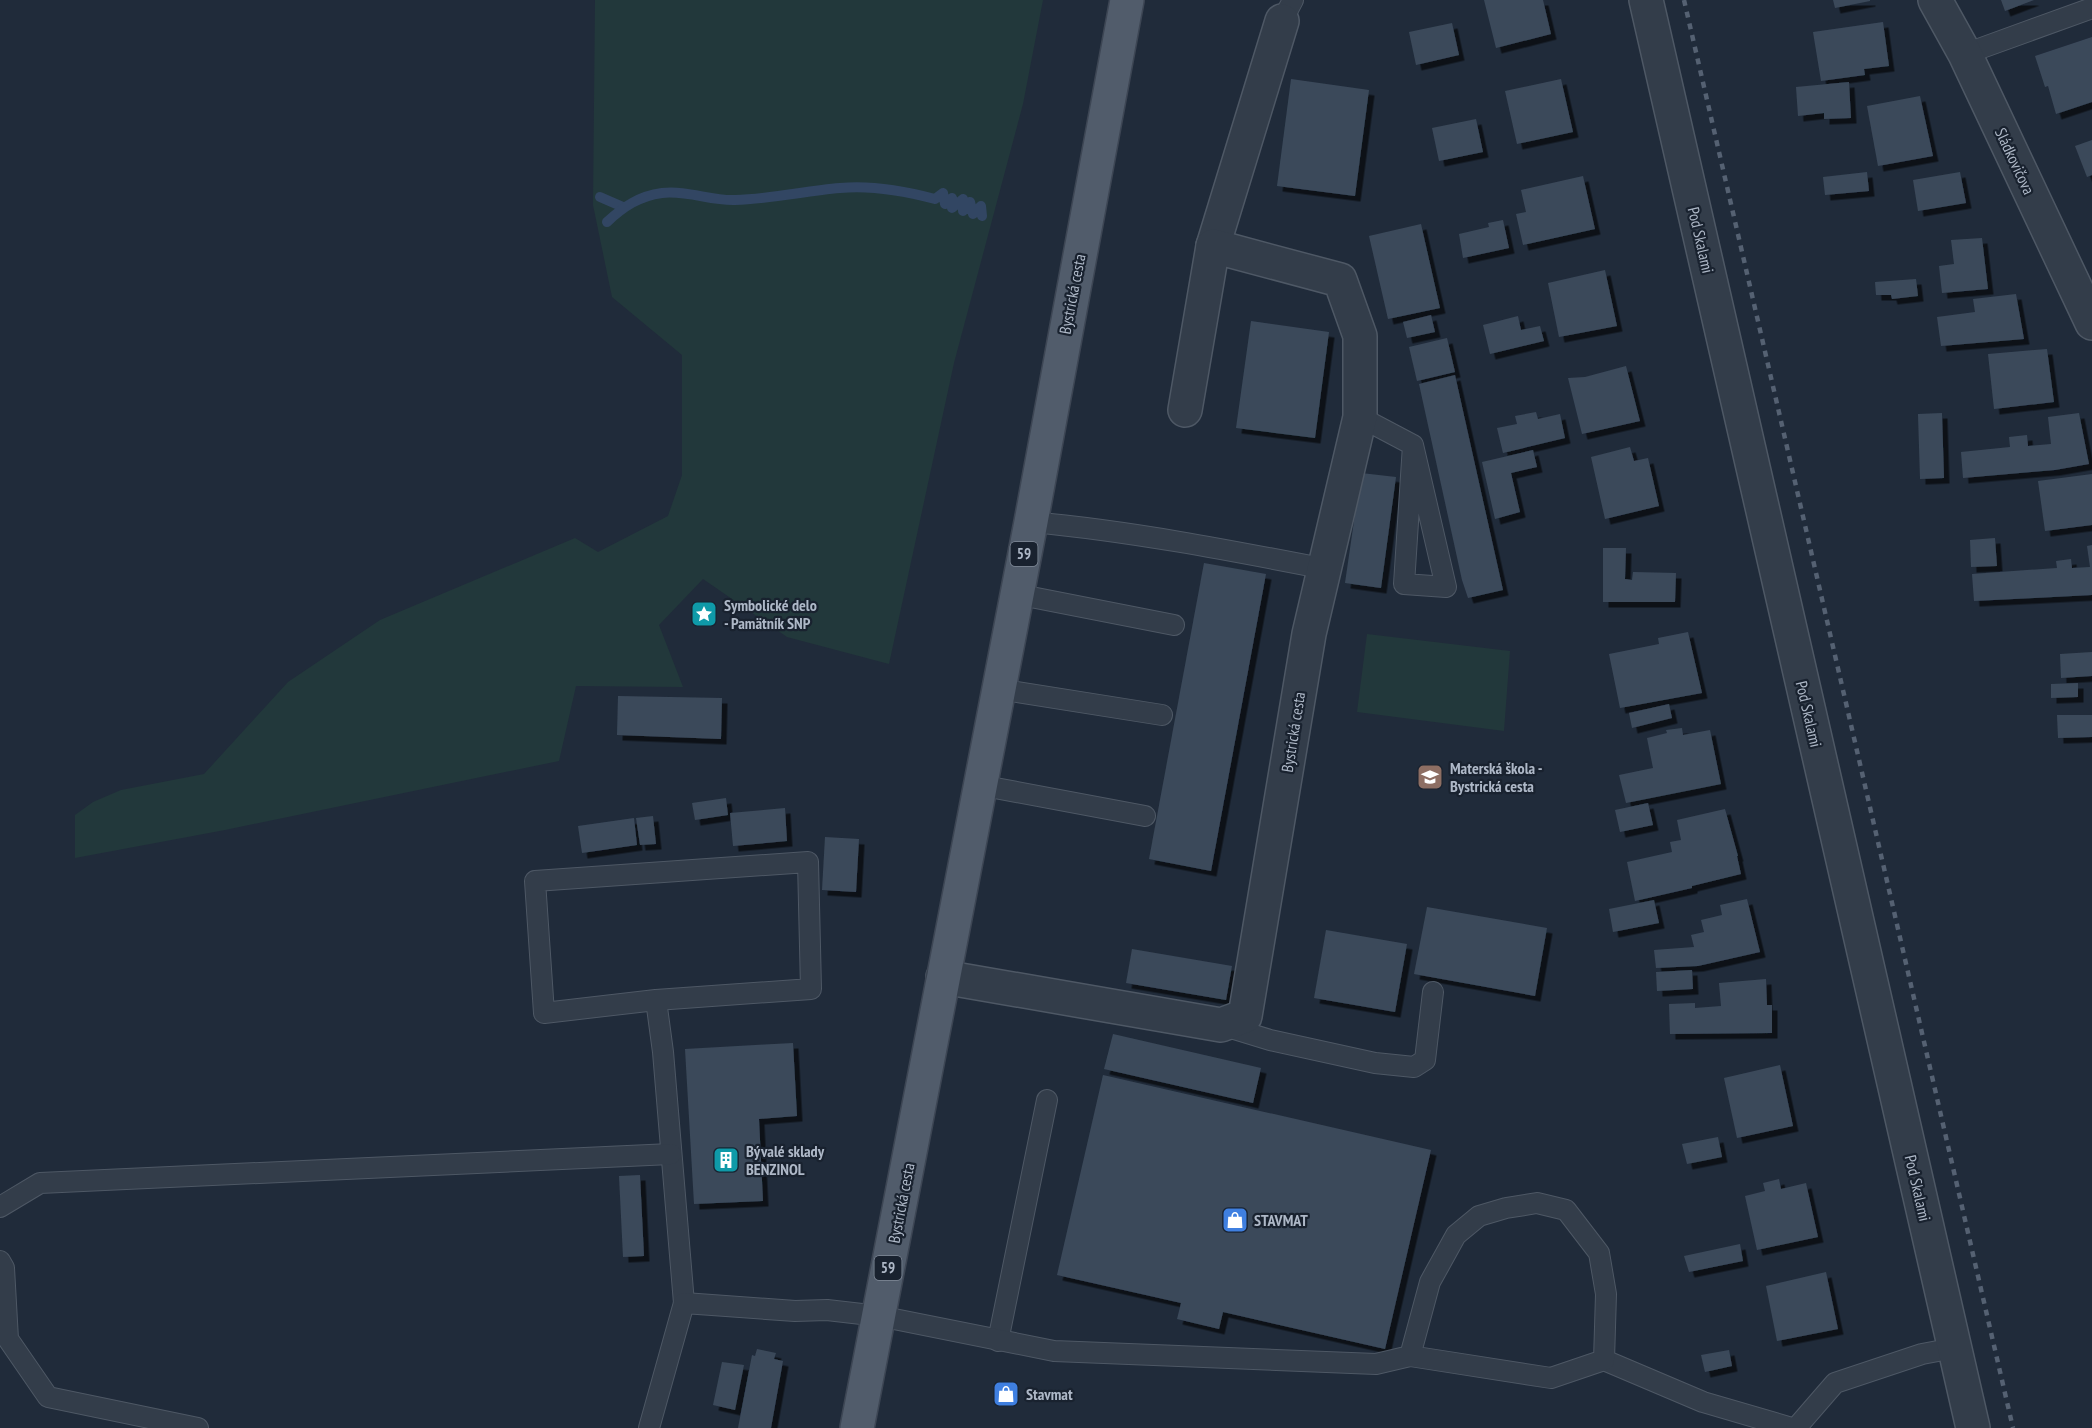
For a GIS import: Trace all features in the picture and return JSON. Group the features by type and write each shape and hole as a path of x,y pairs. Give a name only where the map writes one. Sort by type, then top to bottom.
{"main road":[{"name":"Bystrická cesta","path":"857,1428 1031,522 1127,0"}],"street":[{"name":"Pod Skalami","path":"1646,0 1973,1428"},
{"name":"Sládkovičova","path":"1935,0 1965,54 2092,323"},
{"path":"1185,410 1214,246 1284,7"},
{"name":"Bystrická cesta","path":"1214,246 1340,280 1360,336 1360,417 1309,634 1245,1016 1221,1025"},
{"path":"943,977 1221,1025"}],"lane":[{"path":"1965,54 2092,8"},
{"path":"1360,417 1413,445 1446,587 1404,584 1413,445"},
{"path":"1031,522 1170,539 1326,569"},
{"path":"1016,594 1174,625"},
{"path":"998,689 1162,715"},
{"path":"979,785 1145,816"},
{"path":"808,862 811,989 656,1000 544,1013 535,881 808,862"},
{"path":"1221,1025 1270,1040 1375,1063 1414,1067 1425,1060 1433,992"},
{"path":"649,1428 684,1303 663,1052 656,1000"},
{"path":"998,1341 1047,1100"},
{"path":"0,1207 40,1183 671,1154"},
{"path":"1410,1356 1430,1282 1456,1235 1479,1216 1506,1208 1537,1203 1566,1210 1599,1253 1606,1294 1604,1360"},
{"path":"0,1261 4,1268 8,1339 48,1397 198,1428"},
{"path":"684,1303 795,1311 827,1310 879,1316 1054,1352 1376,1364 1410,1356 1551,1378 1604,1360 1703,1402 1794,1428 1835,1383 1922,1354 1954,1348"}],"green space":[{"path":"595,0 1043,0 1023,104 954,363 889,664 787,637 703,579 659,625 683,687 576,686 559,761 225,830 75,858 75,815 93,802 121,790 204,774 288,682 380,620 575,538 598,552 668,516 682,475 682,355 612,297 593,205"},
{"path":"1367,634 1510,651 1504,731 1357,712"}],"building":[{"path":"1484,0 1543,0 1551,34 1496,48"},
{"path":"1833,0 1870,0 1870,1 1835,8"},
{"path":"2001,0 2034,0 2005,11"},
{"path":"1883,22 1889,66 1864,69 1865,75 1821,81 1813,32"},
{"path":"1452,23 1459,55 1416,65 1409,32"},
{"path":"2092,37 2092,102 2056,114 2048,86 2045,87 2035,56"},
{"path":"1291,79 1369,90 1355,196 1277,186"},
{"path":"1561,79 1573,132 1517,144 1505,91"},
{"path":"1849,82 1851,118 1824,119 1824,113 1798,116 1796,87"},
{"path":"1920,96 1933,156 1878,166 1867,106"},
{"path":"1476,119 1483,152 1439,161 1432,128"},
{"path":"2092,140 2092,175 2087,177 2075,146"},
{"path":"1867,172 1869,191 1825,195 1823,177"},
{"path":"1960,172 1966,203 1918,211 1913,180"},
{"path":"1583,176 1595,229 1523,245 1516,214 1526,212 1521,190"},
{"path":"1503,220 1509,248 1463,258 1459,234 1489,227 1488,223"},
{"path":"1421,224 1440,308 1388,319 1369,236"},
{"path":"1982,238 1988,289 1942,293 1939,266 1954,264 1951,240"},
{"path":"1605,270 1617,326 1559,337 1548,283"},
{"path":"1916,279 1918,296 1892,299 1891,295 1876,295 1875,282"},
{"path":"2016,294 2024,339 1941,346 1937,317 1975,312 1973,299"},
{"path":"1431,315 1435,332 1407,338 1403,322"},
{"path":"1518,316 1521,330 1540,326 1544,341 1490,354 1483,325"},
{"path":"1251,321 1329,332 1315,438 1236,428"},
{"path":"1447,338 1455,372 1417,381 1409,347"},
{"path":"2047,349 2054,402 1994,409 1988,354"},
{"path":"1626,366 1640,421 1582,434 1568,378 1585,377"},
{"path":"1455,375 1503,590 1468,598 1462,580 1419,384"},
{"path":"1536,412 1538,419 1560,414 1565,438 1503,453 1497,428 1517,424 1515,416"},
{"path":"1942,413 1944,478 1920,479 1918,414"},
{"path":"2079,413 2089,464 2055,470 1963,478 1961,452 2010,447 2009,437 2027,435 2028,446 2051,444 2048,417"},
{"path":"1630,447 1634,461 1648,458 1659,506 1605,519 1591,457"},
{"path":"1533,450 1537,467 1511,473 1520,512 1495,519 1482,462"},
{"path":"1361,473 1396,477 1381,588 1345,583"},
{"path":"2092,474 2092,525 2045,531 2038,481"},
{"path":"1995,538 1997,566 1971,567 1970,540"},
{"path":"2092,545 2092,595 1974,601 1972,574 2057,568 2056,561 2071,559 2072,568 2090,567 2087,546"},
{"path":"1603,548 1626,548 1625,579 1632,580 1633,572 1676,573 1675,602 1603,602"},
{"path":"1204,563 1266,574 1211,871 1149,859"},
{"path":"1688,632 1702,693 1620,708 1609,654 1659,644 1658,638"},
{"path":"2092,652 2092,676 2061,678 2060,654"},
{"path":"2078,683 2078,697 2051,698 2051,684"},
{"path":"618,696 722,698 721,739 617,735"},
{"path":"1669,704 1672,718 1632,728 1629,713"},
{"path":"2057,715 2092,715 2092,737 2058,738"},
{"path":"1682,728 1683,735 1710,730 1721,784 1626,803 1619,775 1653,768 1647,738 1667,733 1666,730"},
{"path":"726,798 728,815 695,820 692,803"},
{"path":"1648,803 1653,825 1620,832 1615,810"},
{"path":"785,808 787,841 733,846 730,813"},
{"path":"1725,809 1741,874 1635,901 1627,862 1672,852 1670,842 1681,840 1677,820"},
{"path":"653,816 656,844 640,845 636,818"},
{"path":"634,818 637,845 582,853 578,826"},
{"path":"825,837 859,839 856,892 822,890"},
{"path":"1747,899 1760,952 1698,966 1656,968 1654,950 1694,947 1691,935 1704,932 1701,920 1722,915 1720,905"},
{"path":"1654,900 1659,923 1613,932 1609,909"},
{"path":"1427,907 1547,928 1535,996 1414,974"},
{"path":"1326,930 1407,944 1395,1012 1314,998"},
{"path":"1132,949 1232,966 1226,1000 1126,983"},
{"path":"1692,970 1693,989 1657,991 1656,972"},
{"path":"1766,979 1767,1005 1772,1005 1772,1033 1670,1034 1669,1004 1695,1003 1695,1008 1721,1006 1719,983"},
{"path":"1113,1034 1261,1068 1253,1103 1104,1069"},
{"name":"Bývalé sklady BENZINOL","path":"793,1043 797,1116 759,1119 763,1201 694,1204 685,1049"},
{"path":"1780,1065 1793,1126 1737,1138 1724,1078"},
{"path":"1103,1075 1431,1150 1385,1349 1223,1312 1219,1329 1177,1319 1181,1303 1057,1275"},
{"path":"1718,1137 1722,1157 1687,1164 1682,1144"},
{"path":"640,1175 644,1256 623,1257 619,1176"},
{"path":"1779,1179 1781,1189 1806,1183 1818,1237 1757,1250 1745,1196 1765,1191 1763,1183"},
{"path":"1740,1244 1743,1261 1689,1272 1684,1256"},
{"path":"1826,1272 1838,1329 1777,1341 1766,1286"},
{"path":"757,1349 776,1353 774,1359 783,1361 771,1428 738,1428 752,1355 755,1356"},
{"path":"1729,1350 1732,1366 1705,1372 1701,1355"},
{"path":"722,1362 744,1365 735,1410 713,1405"}],"waterway":[{"path":"607,222 632,203 662,193 671,192 735,200 852,187 888,189 935,199 943,193 945,204 952,198 952,208 963,199 963,211 970,202 973,214 981,206 982,216"},
{"path":"600,197 623,207"}],"railway":[{"path":"1684,0 2013,1428"}],"place":[{"name":"Symbolické delo - Pamätník SNP","path":"704,614"},
{"name":"Materská škola - Bystrická cesta","path":"1430,777"},
{"name":"Bývalé sklady BENZINOL","path":"726,1160"},
{"name":"STAVMAT","path":"1235,1220"},
{"name":"Stavmat","path":"1006,1394"}]}
